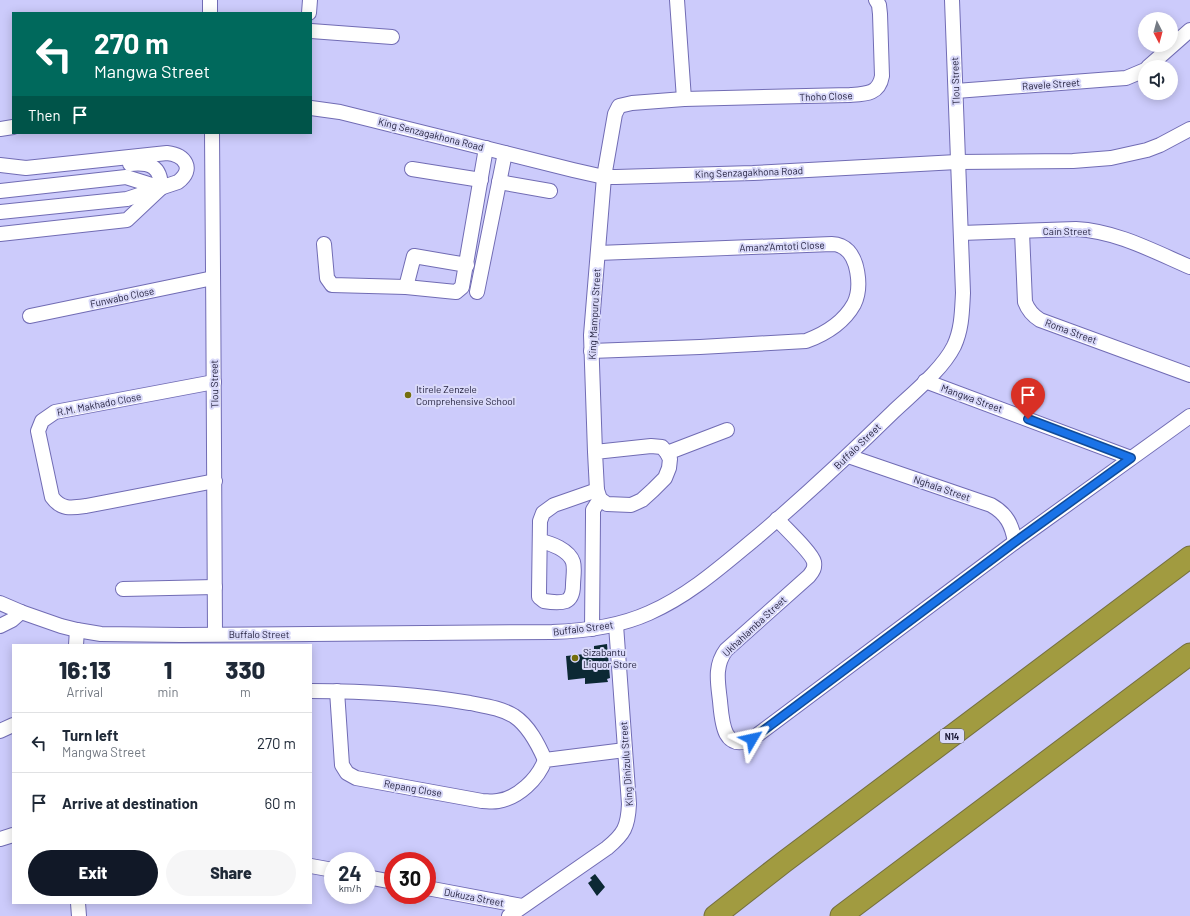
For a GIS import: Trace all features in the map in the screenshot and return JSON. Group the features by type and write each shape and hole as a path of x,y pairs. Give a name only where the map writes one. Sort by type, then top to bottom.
{"highway":[{"name":"N14","path":"715,916 1190,557"},
{"path":"841,916 1190,654"}],"street":[{"path":"210,0 210,12"},
{"path":"309,12 310,0"},
{"path":"677,0 684,99"},
{"name":"Thoho Close","path":"604,177 615,114 619,106 632,103 684,99 850,95 870,93 881,83 882,76 880,14 879,5 876,0"},
{"name":"Tlou Street","path":"952,0 957,162"},
{"path":"1156,60 1190,30"},
{"path":"312,31 392,37"},
{"name":"Ravele Street","path":"956,91 1112,80 1126,78 1138,73"},
{"name":"King Senzagakhona Road","path":"312,108 340,112 604,177 631,178 957,162 1059,161 1111,158 1154,147 1190,129"},
{"path":"0,129 12,127"},
{"name":"Tlou Street","path":"212,134 215,634"},
{"path":"324,244 327,278 332,285 406,287 456,292 462,287 486,148"},
{"path":"0,165 26,168 166,153 180,156 185,160 186,174 178,182 127,199 0,212"},
{"path":"476,292 505,153"},
{"name":"Buffalo Street","path":"0,603 49,623 101,634 552,632 592,629 616,625 649,613 691,589 716,572 848,456 938,369 953,346 958,334 962,313 963,293 957,162"},
{"path":"0,175 17,176 147,164 153,166 158,171 161,178 161,188 127,220 0,234"},
{"path":"412,169 481,180"},
{"path":"0,185 125,172 140,182"},
{"path":"0,191 126,177 161,188"},
{"name":"King Mampuru Street","path":"592,629 593,510 599,494 595,452 591,351 604,177"},
{"path":"499,182 550,191"},
{"path":"0,198 127,185 161,188"},
{"path":"0,206 161,188"},
{"path":"0,220 127,206 161,188"},
{"path":"0,227 127,213 161,188"},
{"name":"Cain Street","path":"961,234 1076,229 1090,230 1116,236 1190,267"},
{"name":"Roma Street","path":"1022,232 1025,302 1032,315 1040,320 1190,375"},
{"name":"Amanz'Amtoti Close","path":"591,351 700,347 806,340 821,335 844,317 854,304 858,282 858,272 853,257 841,246 832,244 598,253"},
{"path":"406,287 414,256 466,265"},
{"name":"Funwabo Close","path":"30,316 213,278"},
{"name":"Mangwa Street","path":"925,381 1131,458"},
{"name":"R.M. Makhado Close","path":"214,382 55,412 42,421 38,432 52,497 56,502 66,508 86,506 215,480"},
{"name":"Ukhahlamba Street","path":"777,519 812,557 814,570 720,657 717,674 722,725 732,740 736,741 747,741 752,739 1015,542 1190,416"},
{"path":"668,453 727,430"},
{"path":"540,541 540,521 543,514 554,505 599,494 607,504 630,506 642,500 665,478 669,468 670,459 668,453 662,447 651,446 595,452"},
{"name":"Nghala Street","path":"848,456 991,505 1003,513 1007,518 1011,526 1015,542"},
{"path":"123,589 215,588"},
{"path":"0,626 12,620 21,612"},
{"name":"King Dinizulu Street","path":"508,916 607,848 625,831 629,813 629,804 616,625"},
{"path":"76,644 77,630"},
{"path":"312,691 399,694 450,700 504,711 520,720 527,728 545,760 625,750"},
{"name":"Repang Close","path":"337,691 342,765 347,773 356,778 482,801 498,801 508,798 533,781 542,770 545,760"},
{"path":"0,731 12,725"},
{"path":"0,839 12,835"},
{"path":"312,866 324,868"},
{"name":"Dukuza Street","path":"436,890 522,906"},
{"path":"78,904 79,916"}],"building":[{"path":"607,644 610,678 607,679 608,682 585,684 585,678 568,680 566,656 594,653 594,646"},
{"path":"595,874 605,887 597,896 588,883 592,880 590,878"}],"place":[{"name":"Itirele Zenzele Comprehensive School","path":"408,395"},
{"name":"Sizabantu Liquor Store","path":"575,658"}],"route":[{"path":"752,739 1015,542 1131,458 1028,419"}]}
